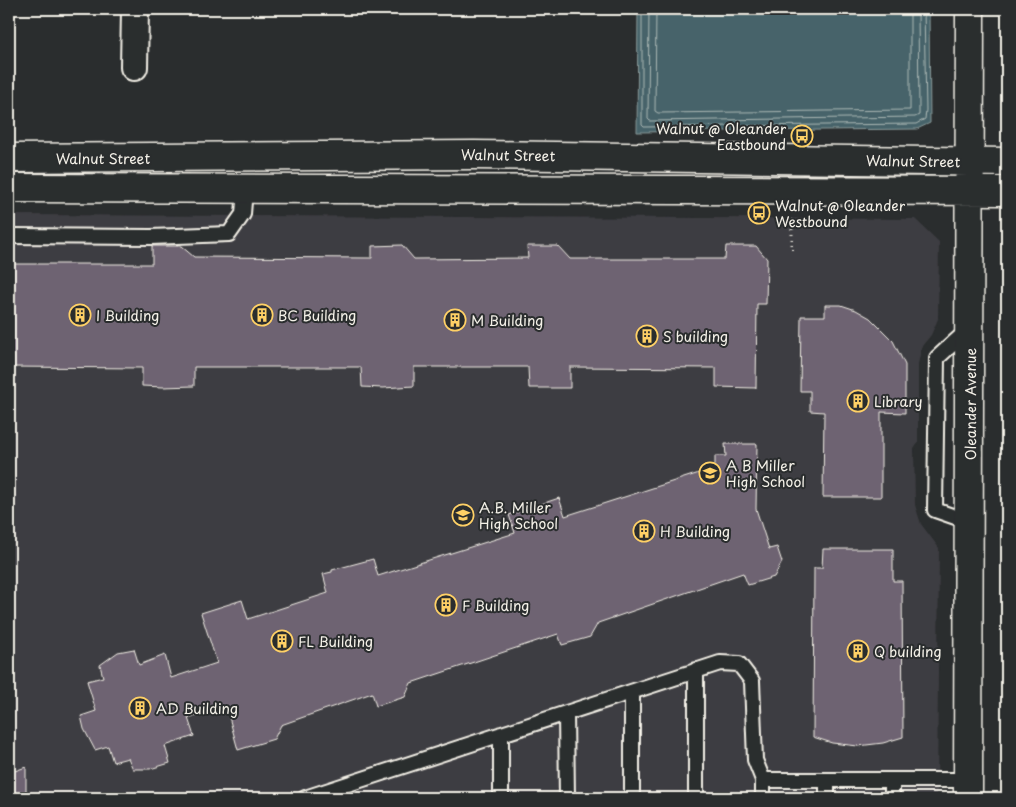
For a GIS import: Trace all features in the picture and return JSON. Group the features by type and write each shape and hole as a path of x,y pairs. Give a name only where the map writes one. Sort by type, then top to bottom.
{"street":[{"path":"134,67 135,9"},
{"name":"Oleander Avenue","path":"968,789 970,9"},
{"name":"Walnut Street","path":"9,158 474,155 1007,162"},
{"path":"9,188 1007,190"}],"lane":[{"path":"9,236 152,237 229,234 243,214 245,189"},
{"path":"969,328 937,358 934,480 935,510 958,518 970,518"},
{"path":"305,798 720,662 740,664 752,681 754,760 763,780 763,798"},
{"path":"696,670 696,798"},
{"path":"632,692 632,798"},
{"path":"566,713 567,798"},
{"path":"501,734 501,798"},
{"path":"763,780 892,780 968,789"},
{"path":"827,780 827,798"},
{"path":"892,780 892,798"}],"path":[{"path":"792,209 792,250"}],"shaded area":[{"name":"A.B. Miller High School","path":"9,215 915,219 939,242 938,319 931,335 922,346 918,364 918,443 914,449 915,505 921,524 939,548 937,798 9,798"}],"water":[{"path":"638,9 929,9 930,123 917,129 637,132"}],"building":[{"path":"402,245 414,259 528,258 527,246 558,246 570,259 725,259 726,246 756,246 767,259 766,304 757,304 756,388 716,387 716,368 570,367 570,388 529,388 528,367 414,367 414,386 383,388 362,387 361,367 194,367 194,386 163,387 142,386 142,368 9,367 9,264 152,264 152,246 181,246 194,257 372,258 372,246"},
{"name":"Library","path":"825,305 841,305 856,310 870,318 893,341 905,365 905,413 881,412 881,497 823,497 824,412 810,411 810,391 800,391 801,316 825,316"},
{"path":"725,444 757,444 756,509 769,549 777,547 782,562 774,577 748,585 743,573 598,623 590,637 562,645 558,634 411,683 405,697 376,706 372,693 281,725 274,739 238,750 226,706 188,718 194,736 165,746 170,763 150,769 133,769 128,758 113,762 108,746 95,750 84,729 81,716 96,711 87,681 103,677 100,665 118,652 134,649 139,665 165,655 171,678 217,663 201,613 242,600 248,619 328,593 323,574 332,572 332,570 373,559 378,576 515,533 509,515 559,498 565,516 715,468 715,456 726,456"},
{"name":"Q building","path":"823,549 893,549 893,581 902,581 903,737 883,743 858,746 832,743 813,737 814,568 822,568"},
{"path":"26,767 26,798 9,798 9,773"}],"place":[{"name":"Walnut @ Oleander Eastbound","path":"802,136"},
{"name":"Walnut @ Oleander Westbound","path":"759,213"},
{"name":"I Building","path":"80,315"},
{"name":"BC Building","path":"262,315"},
{"name":"M Building","path":"455,320"},
{"name":"S building","path":"647,336"},
{"name":"Library","path":"858,401"},
{"name":"A B Miller High School","path":"710,473"},
{"name":"A.B. Miller High School","path":"463,515"},
{"name":"H Building","path":"644,531"},
{"name":"F Building","path":"446,605"},
{"name":"FL Building","path":"282,641"},
{"name":"Q building","path":"858,651"},
{"name":"AD Building","path":"140,708"}]}
